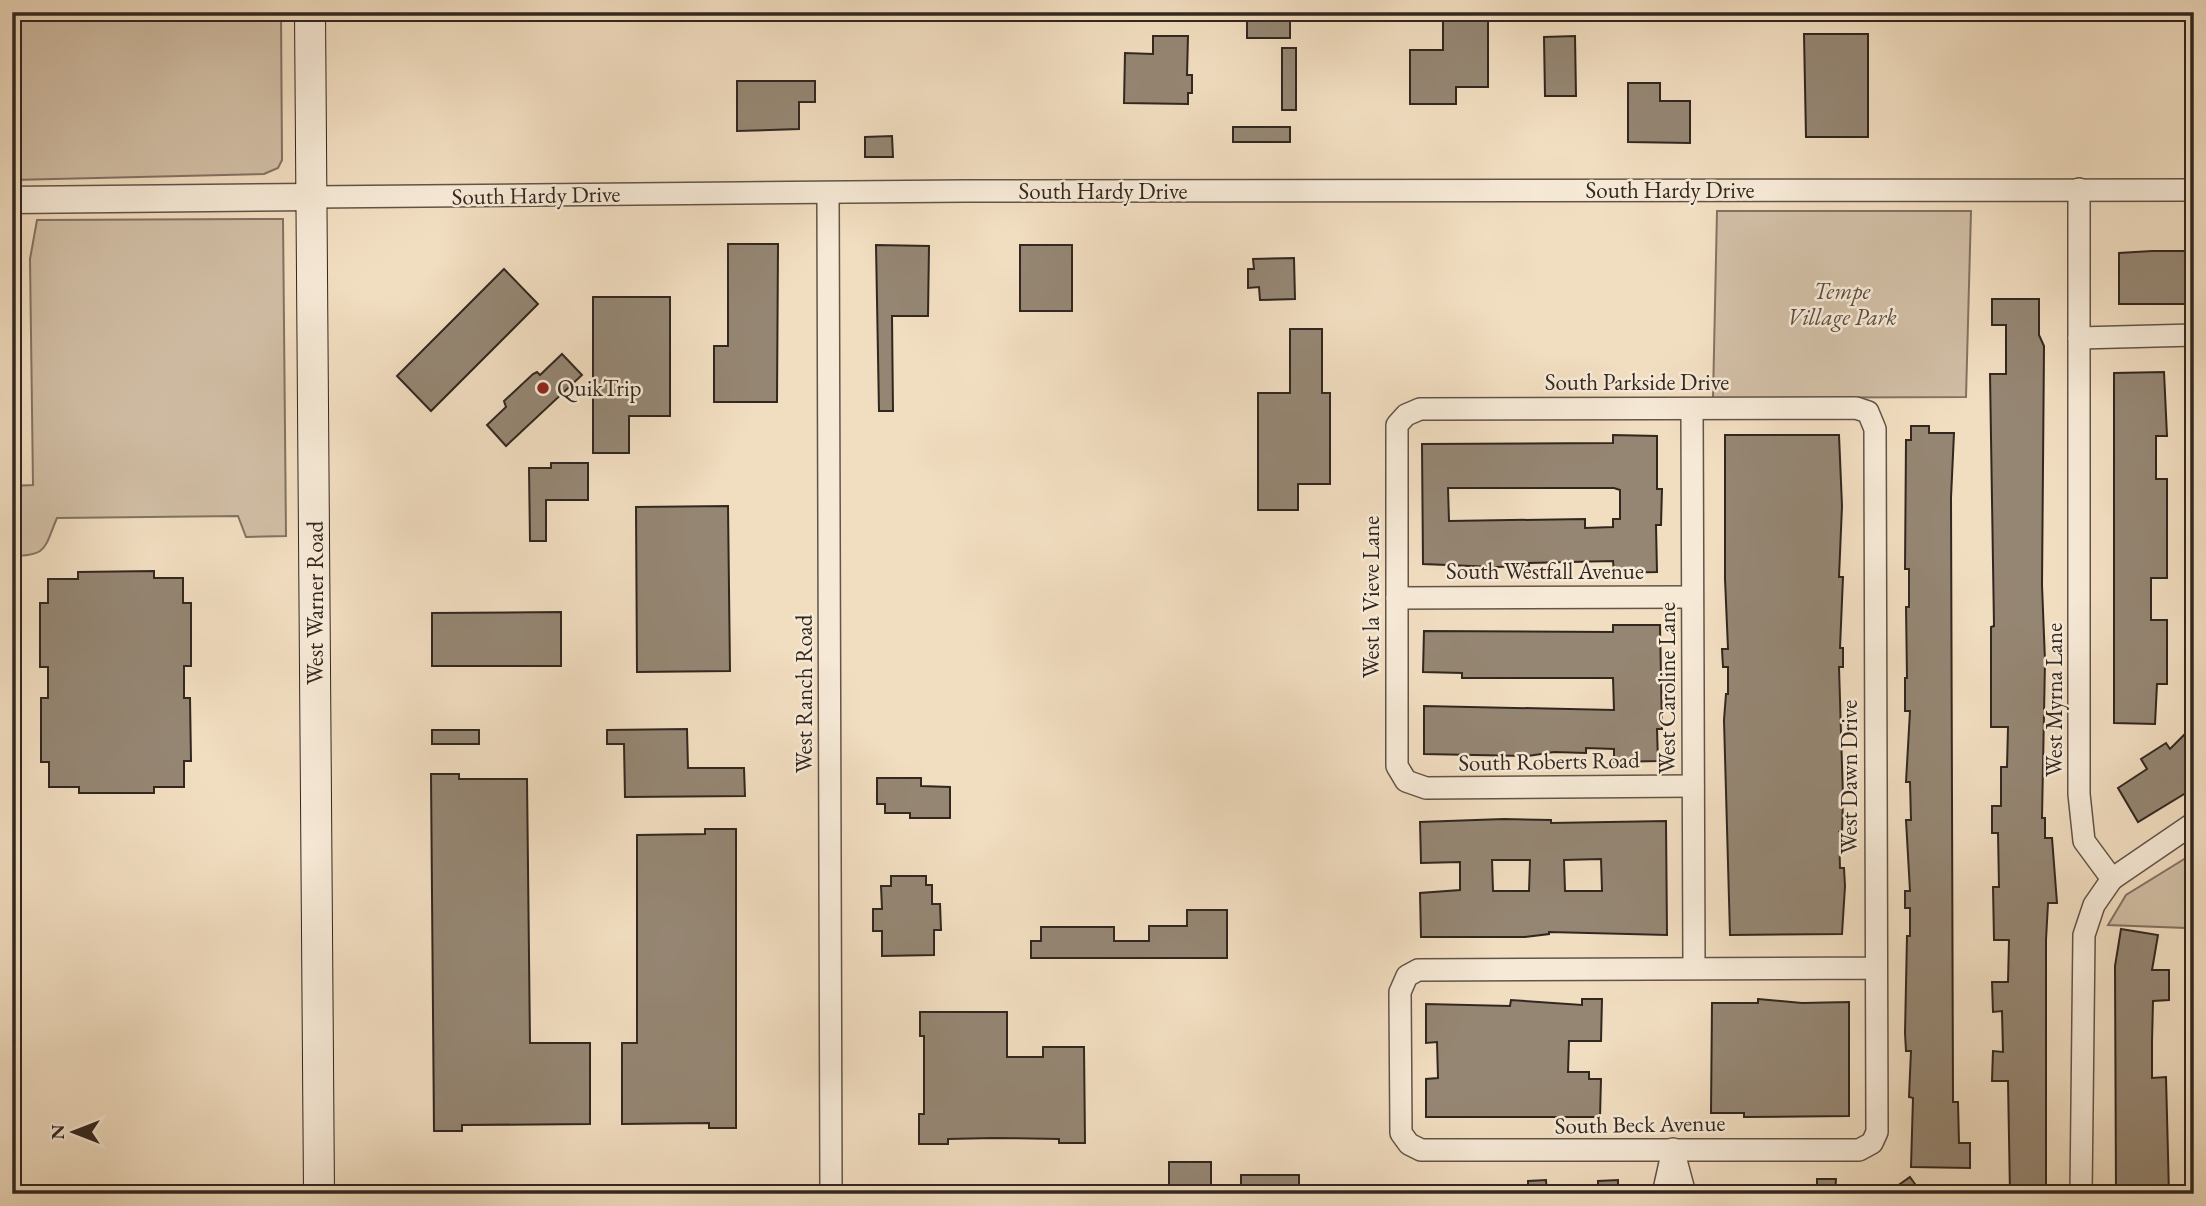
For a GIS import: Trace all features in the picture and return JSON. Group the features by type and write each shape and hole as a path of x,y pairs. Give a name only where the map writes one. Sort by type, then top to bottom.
{"main road":[{"name":"West Warner Road","path":"310,12 319,1194"}],"street":[{"name":"West Myrna Lane","path":"2079,189 2079,794 2084,841 2112,879"},
{"name":"South Hardy Drive","path":"12,200 828,193 2194,190"},
{"name":"West Ranch Road","path":"828,193 831,1194"},
{"path":"2079,338 2194,335"},
{"name":"South Parkside Drive","path":"1406,415 1420,409 1856,408 1868,412"},
{"name":"West Caroline Lane","path":"1692,409 1694,967"},
{"name":"West Dawn Drive","path":"1868,412 1875,429 1877,1132 1872,1143"},
{"name":"West la Vieve Lane","path":"1406,415 1397,425 1397,766 1406,781"},
{"name":"South Westfall Avenue","path":"1397,598 1692,597"},
{"name":"South Roberts Road","path":"1406,781 1426,788 1693,786"},
{"path":"2081,1194 2084,934 2094,905 2112,879 2194,823"},
{"path":"1694,967 1876,968"},
{"name":"South Beck Avenue","path":"1694,967 1440,968 1418,970 1407,976 1400,992 1401,1133 1409,1144 1421,1150 1859,1150 1872,1143"},
{"path":"1663,1194 1673,1149"},
{"path":"1673,1149 1685,1194"}],"green space":[{"path":"12,12 281,12 282,160 278,168 264,174 12,180"},
{"name":"Tempe Village Park","path":"1717,211 1971,211 1966,397 1713,398"},
{"path":"283,219 286,536 246,537 238,516 57,518 47,543 39,552 12,556 12,486 33,485 30,259 37,220"},
{"path":"2194,853 2194,986 2187,986 2186,928 2108,925 2126,895"}],"building":[{"path":"1247,12 1290,12 1290,38 1247,38"},
{"path":"1443,12 1488,12 1488,87 1456,87 1456,104 1410,104 1410,50 1443,50"},
{"path":"1804,34 1868,34 1868,137 1806,137"},
{"path":"1153,36 1188,36 1187,75 1192,75 1192,93 1188,93 1188,104 1124,103 1125,53 1153,54"},
{"path":"1575,36 1576,96 1545,96 1544,37"},
{"path":"1282,48 1296,48 1296,110 1282,110"},
{"path":"737,81 815,81 815,102 799,102 799,129 737,131"},
{"path":"1628,83 1660,83 1660,101 1690,101 1690,143 1628,142"},
{"path":"1233,127 1290,127 1290,142 1233,142"},
{"path":"892,136 893,157 865,157 865,137"},
{"path":"728,244 778,244 777,402 714,402 714,346 728,346"},
{"path":"876,245 929,246 928,316 892,316 893,411 879,411"},
{"path":"1020,245 1072,245 1072,311 1020,311"},
{"path":"2194,251 2194,304 2119,304 2119,253"},
{"path":"1294,258 1295,299 1260,300 1259,287 1248,288 1248,269 1254,269 1253,259"},
{"path":"504,269 538,304 431,411 397,376"},
{"path":"593,297 670,297 670,416 629,416 629,453 593,453"},
{"path":"1992,299 2039,299 2039,335 2044,346 2042,585 2045,661 2042,818 2045,818 2045,838 2052,838 2057,903 2048,903 2046,940 2046,1194 2010,1194 2008,1081 1992,1081 1993,1051 2003,1052 2002,1011 1993,1012 1992,982 2008,982 2009,940 1994,940 1993,887 1999,887 1998,833 1992,833 1992,806 2001,806 2001,767 2007,767 2008,727 1991,727 1991,627 1994,626 1990,374 2006,374 2006,325 1992,325"},
{"path":"1290,329 1322,329 1322,393 1330,393 1330,484 1298,484 1298,510 1258,510 1258,393 1290,393"},
{"name":"QuikTrip","path":"562,354 582,375 506,446 487,425 506,407 504,401 533,374 537,372 540,375"},
{"path":"2164,372 2167,436 2156,436 2156,479 2167,479 2167,578 2151,578 2151,620 2167,620 2167,684 2157,684 2155,724 2114,723 2114,373"},
{"path":"1911,426 1929,426 1929,433 1954,433 1951,498 1953,1102 1958,1102 1959,1143 1970,1143 1970,1168 1911,1167 1911,1051 1906,1051 1905,1033 1907,936 1910,936 1910,908 1905,908 1905,891 1910,891 1906,820 1911,820 1910,782 1906,782 1910,711 1905,711 1909,569 1905,569 1906,440 1911,440"},
{"path":"1613,435 1657,436 1657,489 1662,489 1661,525 1656,525 1657,572 1614,573 1613,561 1529,563 1529,566 1495,567 1423,564 1422,444 1613,443","holes":["1448,488 1620,490 1620,519 1613,519 1613,527 1585,528 1585,519 1449,521"]},
{"path":"1725,435 1839,435 1842,506 1839,577 1843,577 1840,648 1843,648 1843,667 1839,667 1843,798 1842,832 1839,832 1840,868 1844,868 1845,886 1842,934 1730,935 1724,720 1728,667 1723,667 1722,649 1728,649"},
{"path":"551,463 588,463 588,500 546,500 546,541 530,541 529,468 551,468"},
{"path":"728,506 730,671 637,672 636,507"},
{"path":"154,571 154,578 183,578 183,603 191,603 191,666 184,666 184,698 190,698 191,761 184,761 184,787 154,787 154,793 79,793 79,787 49,787 49,762 41,762 41,698 48,698 48,667 40,667 40,603 48,603 48,579 78,579 78,572"},
{"path":"561,612 561,666 432,666 432,613"},
{"path":"1613,625 1660,625 1662,729 1657,729 1658,761 1614,762 1614,749 1586,748 1586,753 1554,752 1528,756 1424,754 1424,706 1614,710 1613,678 1462,678 1462,673 1423,672 1424,631 1613,632"},
{"path":"2194,725 2194,788 2138,822 2118,788 2147,769 2141,759 2166,743 2170,749"},
{"path":"687,729 688,768 744,768 745,796 625,797 624,744 607,744 607,730"},
{"path":"432,730 479,730 479,744 432,744"},
{"path":"431,774 459,774 459,779 527,779 530,1043 590,1043 590,1124 462,1125 462,1131 434,1131"},
{"path":"877,778 921,778 921,786 950,787 950,818 910,818 910,813 885,813 885,804 877,804"},
{"path":"1504,819 1551,820 1551,823 1666,821 1667,935 1549,932 1525,937 1421,937 1420,893 1460,890 1460,862 1421,863 1420,822","holes":["1601,859 1602,891 1565,891 1564,860","1492,860 1530,860 1529,891 1493,891"]},
{"path":"705,829 736,829 736,1128 709,1128 709,1123 622,1124 622,1043 637,1043 637,835 705,834"},
{"path":"891,876 926,876 926,885 932,885 932,904 940,904 941,930 934,930 934,955 882,956 882,931 873,931 873,909 882,909 881,886 891,886"},
{"path":"1187,910 1227,910 1227,958 1031,958 1031,941 1041,941 1041,927 1114,927 1114,941 1149,941 1149,926 1187,926"},
{"path":"2121,929 2158,935 2152,970 2169,970 2169,1000 2153,1001 2152,1078 2166,1077 2169,1194 2116,1194 2115,966"},
{"path":"1582,999 1602,999 1601,1041 1569,1041 1568,1072 1589,1072 1589,1079 1601,1079 1600,1117 1426,1117 1426,1079 1438,1078 1437,1042 1426,1043 1426,1004 1510,1006 1511,1000 1582,1005"},
{"path":"1758,999 1802,1003 1849,1002 1849,1116 1744,1117 1744,1113 1711,1113 1712,1003 1758,1003"},
{"path":"920,1012 1007,1012 1007,1057 1043,1057 1043,1047 1084,1047 1085,1143 1059,1143 1059,1139 994,1138 948,1139 948,1144 919,1144 919,1114 924,1114 924,1036 920,1036"},
{"path":"1169,1162 1211,1162 1211,1194 1169,1194"},
{"path":"1241,1175 1299,1175 1299,1194 1241,1194"},
{"path":"1910,1177 1922,1194 1886,1194"},
{"path":"1817,1179 1836,1179 1835,1194 1817,1194"},
{"path":"1546,1180 1547,1194 1528,1194 1528,1181"},
{"path":"1618,1180 1618,1194 1598,1194 1598,1181"}],"place":[{"name":"QuikTrip","path":"543,388"}]}
